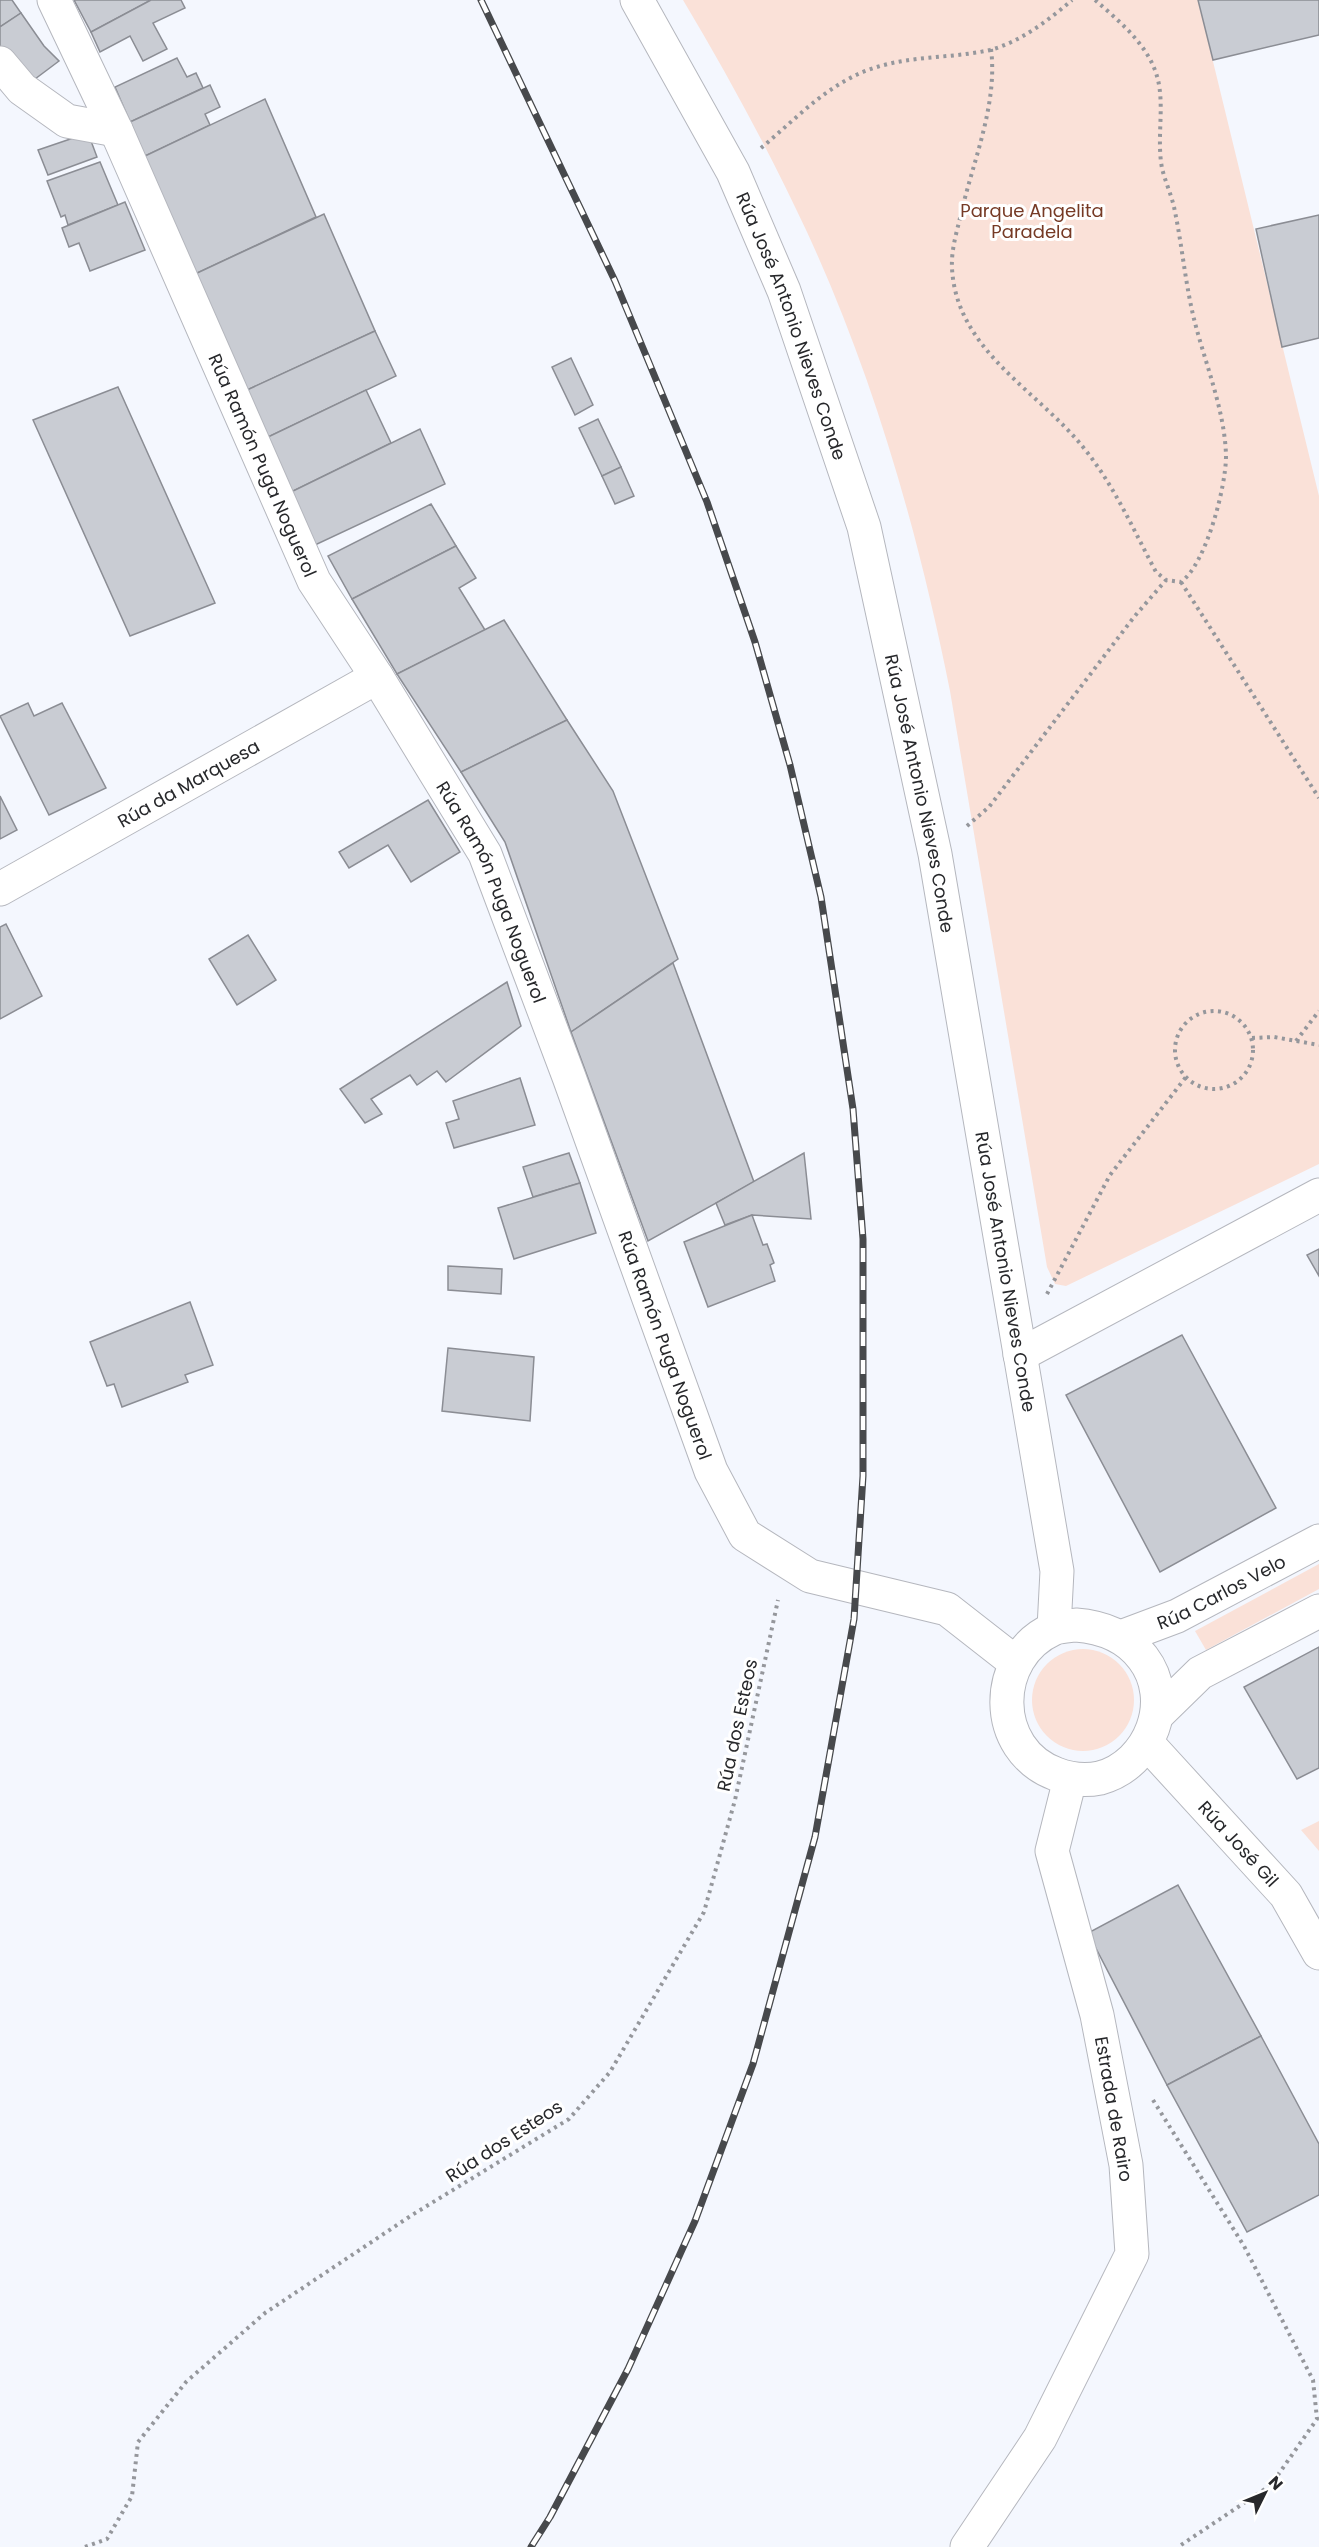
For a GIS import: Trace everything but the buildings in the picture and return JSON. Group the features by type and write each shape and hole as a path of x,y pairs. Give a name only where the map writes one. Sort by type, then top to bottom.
{"street":[{"name":"Rúa Ramón Puga Noguerol","path":"54,0 116,130 314,581 377,677 485,854 569,1077 711,1471 745,1535 810,1576 947,1609 1016,1663"},
{"name":"Rúa José Antonio Nieves Conde","path":"637,0 733,172 784,291 864,527 935,854 1057,1571 1054,1628"},
{"path":"0,63 22,89 67,121 116,130"},
{"name":"Rúa da Marquesa","path":"0,889 377,677"},
{"path":"1020,1355 1319,1195"},
{"name":"Rúa Carlos Velo","path":"1121,1637 1177,1616 1319,1541"},
{"path":"1152,1729 1156,1685 1143,1658 1121,1637 1093,1627 1076,1625 1054,1628 1036,1641 1016,1663 1005,1691 1007,1721 1020,1748 1041,1769 1070,1779 1100,1778 1127,1765 1152,1729 1200,1673 1319,1611"},
{"name":"Rúa José Gil","path":"1152,1729 1287,1895 1319,1953"},
{"name":"Estrada de Rairo","path":"967,2547 1040,2438 1132,2254 1126,2165 1097,2015 1052,1851 1070,1779"}],"path":[{"path":"733,172 819,98 867,70 910,59 991,49 1050,19 1072,0"},
{"path":"991,49 990,99 955,241 952,265 954,288 964,314 979,340 1009,375 1059,420 1099,467 1115,490 1156,572 1166,580 1181,582 1188,577 1198,558 1222,491 1226,455 1223,429 1190,299 1174,207 1162,165 1159,87 1156,72 1141,46 1095,0"},
{"path":"935,854 989,807 1134,616 1166,580"},
{"path":"1181,582 1319,798"},
{"path":"1213,1011 1225,1012 1246,1026 1252,1038 1254,1052 1243,1077 1220,1089 1206,1088 1186,1077 1178,1063 1176,1039 1181,1028 1195,1016 1213,1011"},
{"path":"1296,1041 1319,1011"},
{"path":"1252,1038 1274,1037 1319,1045"},
{"path":"1043,1303 1062,1262 1110,1175 1186,1077"},
{"name":"Rúa dos Esteos","path":"85,2547 107,2539 132,2496 138,2442 186,2382 265,2313 412,2216 568,2119 610,2072 704,1912 735,1800 786,1560"},
{"path":"1150,2097 1249,2256 1313,2380 1318,2418 1271,2485 1178,2547"}],"green space":[{"name":"Parque Angelita Paradela","path":"683,0 1198,0 1319,496 1319,1164 1066,1286 1055,1284 1047,1267 950,691 924,574 892,457 853,343 807,232 748,114"},
{"path":"1319,1564 1319,1589 1206,1650 1195,1631"},
{"path":"1083,1649 1103,1653 1119,1664 1130,1680 1134,1700 1130,1720 1119,1736 1103,1747 1083,1751 1063,1747 1047,1736 1036,1720 1032,1700 1036,1680 1047,1664 1063,1653"},
{"path":"1319,1821 1319,1851 1301,1830"}],"railway":[{"path":"481,0 615,281 707,502 755,642 790,765 821,897 853,1109 863,1239 863,1476 854,1619 815,1837 753,2064 695,2221 628,2369 550,2517 531,2547"}]}
